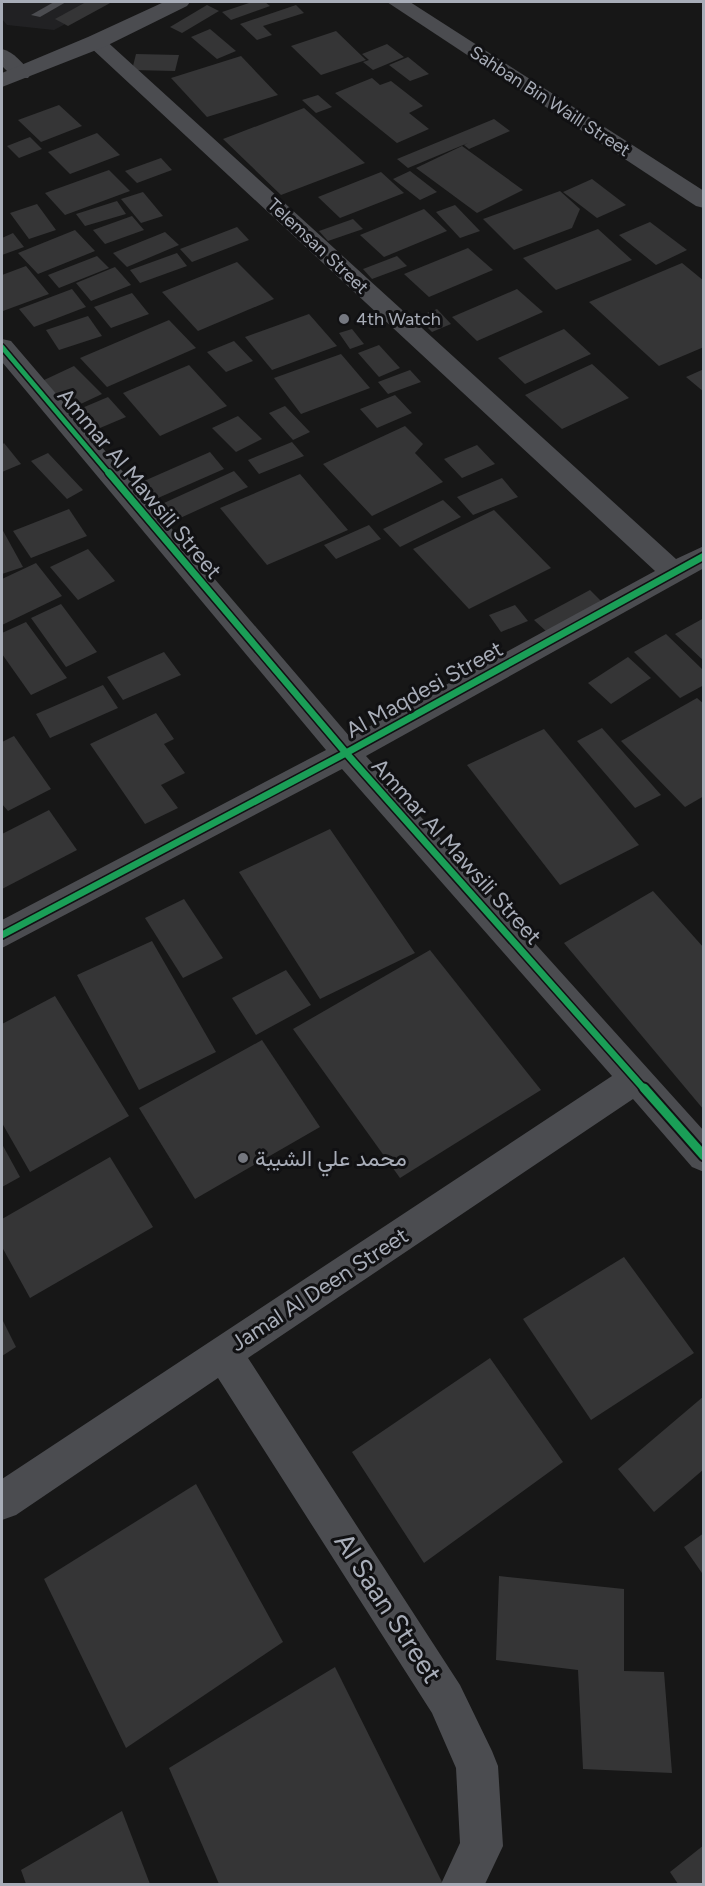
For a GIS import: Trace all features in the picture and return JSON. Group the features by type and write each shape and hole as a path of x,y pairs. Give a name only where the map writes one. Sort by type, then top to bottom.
{"street":[{"path":"2,55 11,78 96,42 180,2"},
{"name":"Sahban Bin Waill Street","path":"398,2 704,201"},
{"name":"Telemsan Street","path":"96,42 672,571"},
{"name":"Ammar Al Mawsili Street","path":"2,347 346,753 704,1156"},
{"name":"Al Maqdesi Street","path":"2,935 346,753 672,571 704,556"},
{"name":"Jamal Al Deen Street","path":"2,1501 636,1078"},
{"name":"Al Saan Street","path":"223,1352 446,1699 477,1766 482,1846 462,1884"}],"lane":[{"path":"36,15 61,2"}],"shaded area":[{"path":"2,2 107,2 54,30 7,25 2,19"}],"building":[{"path":"86,2 112,2 68,26 55,19"},
{"path":"252,2 265,2 270,6 231,20 222,12"},
{"path":"207,5 219,11 182,33 170,27"},
{"path":"296,5 304,13 263,26 272,35 257,40 240,24"},
{"path":"210,29 236,51 217,59 191,37"},
{"path":"336,31 366,60 321,75 291,46"},
{"path":"387,44 404,57 373,70 363,62 369,60 362,54"},
{"path":"136,54 179,55 175,71 132,70"},
{"path":"241,56 278,95 207,117 171,78"},
{"path":"408,57 429,74 410,81 389,65"},
{"path":"372,78 380,85 391,81 423,106 409,113 429,129 397,143 335,93"},
{"path":"318,95 332,107 316,113 302,100"},
{"path":"59,105 82,126 41,142 18,120"},
{"path":"304,108 365,163 281,195 223,139"},
{"path":"494,119 510,131 469,149 464,145 468,143 408,168 397,159"},
{"path":"97,133 120,155 70,174 48,152"},
{"path":"30,137 42,149 19,158 7,146"},
{"path":"462,146 523,190 477,213 416,168"},
{"path":"161,158 172,170 137,183 125,171"},
{"path":"109,170 130,191 65,215 45,193"},
{"path":"410,171 437,192 420,200 393,179"},
{"path":"381,172 404,193 340,218 318,197"},
{"path":"592,179 626,205 597,218 563,192"},
{"path":"560,191 580,209 572,228 514,250 483,219"},
{"path":"143,192 163,216 141,223 121,199"},
{"path":"117,201 126,214 85,226 76,214"},
{"path":"37,204 56,230 29,239 10,213"},
{"path":"455,205 480,231 460,238 436,212"},
{"path":"424,209 447,231 384,257 360,235"},
{"path":"132,216 144,230 105,244 93,230"},
{"path":"353,219 363,229 328,241 319,231"},
{"path":"650,222 687,250 656,265 619,235"},
{"path":"237,227 249,240 192,262 180,249"},
{"path":"598,229 632,260 556,290 523,258"},
{"path":"75,230 95,251 38,274 18,253"},
{"path":"165,232 179,245 127,267 113,253"},
{"path":"13,233 24,247 2,255 2,238"},
{"path":"468,248 493,270 429,297 404,274"},
{"path":"177,253 187,266 140,283 130,270"},
{"path":"97,256 109,268 59,288 48,275"},
{"path":"397,256 407,266 372,279 363,269"},
{"path":"237,262 274,299 198,331 162,292"},
{"path":"682,263 704,281 704,347 659,366 589,302"},
{"path":"26,266 49,294 3,311 2,275"},
{"path":"115,267 131,285 91,301 76,283"},
{"path":"72,289 86,307 34,327 19,309"},
{"path":"517,289 543,312 477,341 452,317"},
{"path":"132,293 149,314 111,328 94,307"},
{"path":"437,309 451,324 432,332 417,317"},
{"path":"309,314 337,346 272,370 245,337"},
{"path":"88,316 102,336 59,350 46,330"},
{"path":"169,320 196,348 107,387 80,358"},
{"path":"352,329 364,344 350,349 339,333"},
{"path":"564,329 591,354 525,384 498,358"},
{"path":"234,341 253,361 226,372 207,352"},
{"path":"379,345 400,368 379,377 358,353"},
{"path":"341,354 370,388 301,414 274,378"},
{"path":"592,364 629,398 562,429 525,395"},
{"path":"189,365 227,406 160,436 123,393"},
{"path":"74,366 102,394 70,409 42,381"},
{"path":"704,369 704,392 686,377"},
{"path":"410,370 421,382 388,394 378,382"},
{"path":"395,395 412,413 377,428 360,409"},
{"path":"108,397 126,417 100,428 82,408"},
{"path":"285,406 310,432 293,440 269,413"},
{"path":"238,416 262,439 236,452 212,428"},
{"path":"405,426 423,444 415,453 443,482 372,516 323,464"},
{"path":"292,442 304,456 259,474 248,460"},
{"path":"4,443 21,464 2,472 2,445"},
{"path":"477,445 495,464 462,478 444,459"},
{"path":"210,452 224,469 158,498 144,481"},
{"path":"48,453 83,490 67,499 31,461"},
{"path":"234,471 248,487 178,519 164,503"},
{"path":"300,474 348,530 267,565 220,508"},
{"path":"502,478 518,497 473,515 457,497"},
{"path":"443,500 461,517 400,547 383,529"},
{"path":"69,509 87,536 31,558 13,531"},
{"path":"494,510 551,568 469,609 413,549"},
{"path":"369,525 381,539 336,559 324,545"},
{"path":"2,529 23,567 2,574"},
{"path":"88,549 115,581 78,600 50,567"},
{"path":"36,563 62,596 2,625 2,579"},
{"path":"590,590 603,603 548,633 534,620"},
{"path":"61,604 97,652 66,667 31,618"},
{"path":"515,605 528,621 501,632 489,615"},
{"path":"704,618 704,661 675,634"},
{"path":"26,622 67,678 31,695 2,654 2,633"},
{"path":"666,634 704,671 704,685 680,698 634,652"},
{"path":"164,652 181,675 123,700 107,677"},
{"path":"628,657 651,678 611,704 588,683"},
{"path":"103,685 118,708 50,738 36,714"},
{"path":"697,698 704,704 704,796 685,807 621,741"},
{"path":"156,713 174,739 164,744 185,773 161,785 178,808 145,824 90,744"},
{"path":"602,728 661,795 635,808 577,741"},
{"path":"544,729 639,845 560,885 467,765"},
{"path":"14,736 51,789 8,811 2,804 2,742"},
{"path":"49,810 77,850 2,889 2,834"},
{"path":"330,829 415,953 320,999 239,872"},
{"path":"653,891 704,948 704,1110 564,943"},
{"path":"184,899 223,958 183,978 145,918"},
{"path":"152,941 216,1052 139,1090 77,975"},
{"path":"430,950 541,1090 400,1178 293,1029"},
{"path":"286,970 311,1005 256,1035 232,998"},
{"path":"55,996 129,1116 30,1172 2,1123 2,1024"},
{"path":"262,1040 320,1127 195,1199 139,1108"},
{"path":"2,1144 20,1177 2,1187"},
{"path":"110,1157 153,1227 30,1298 2,1247 2,1219"},
{"path":"624,1257 694,1353 591,1420 523,1319"},
{"path":"2,1319 16,1347 2,1356"},
{"path":"490,1358 563,1462 424,1563 352,1452"},
{"path":"704,1396 704,1469 654,1512 618,1469"},
{"path":"196,1484 283,1642 126,1748 44,1579"},
{"path":"704,1533 704,1576 684,1547"},
{"path":"499,1576 624,1589 624,1671 664,1672 672,1773 583,1769 578,1670 496,1660"},
{"path":"335,1667 443,1884 219,1884 169,1768"},
{"path":"122,1811 150,1884 26,1884 21,1870"},
{"path":"704,1845 704,1884 678,1884 670,1872"}],"cycle path":[{"path":"2,347 346,753 704,1156"},
{"path":"2,935 346,753 704,556"}],"place":[{"name":"4th Watch","path":"344,319"},
{"name":"محمد علي الشيبة","path":"243,1158"}]}
